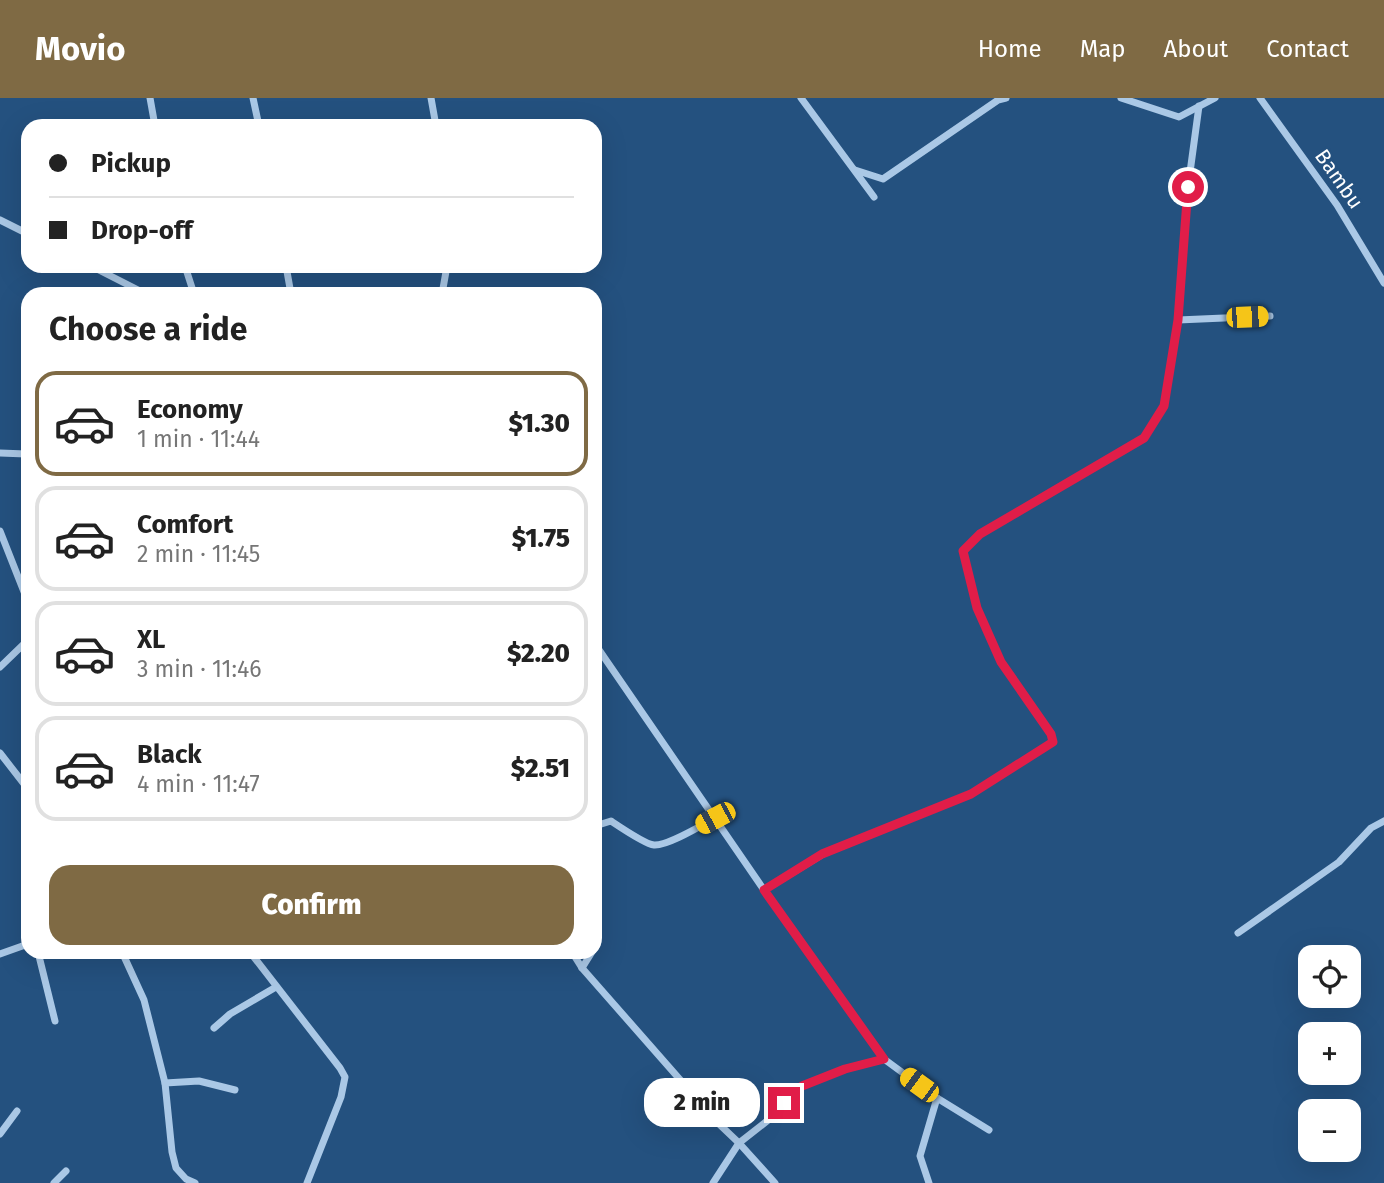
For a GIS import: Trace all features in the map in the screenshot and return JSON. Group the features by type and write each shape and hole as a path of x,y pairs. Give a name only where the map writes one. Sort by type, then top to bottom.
{"street":[{"path":"150,98 154,119"},
{"path":"253,98 258,119"},
{"path":"431,98 435,119"},
{"path":"801,98 874,197"},
{"path":"855,170 883,178 998,100 1006,98"},
{"path":"1121,98 1179,117 1215,98"},
{"name":"Bambu","path":"1260,98 1337,205 1384,282"},
{"path":"764,890 822,854 971,794 1053,742 1051,734 1001,662 977,608 963,551 980,534 1144,438 1164,406 1178,320 1188,187 1199,106"},
{"path":"0,220 21,230"},
{"path":"105,273 132,287"},
{"path":"1178,320 1270,316"},
{"path":"0,453 21,454"},
{"path":"0,531 21,584"},
{"path":"0,667 21,645"},
{"path":"602,654 884,1059 937,1098 989,1130"},
{"path":"0,752 21,780"},
{"path":"602,824 611,821 654,845 668,842 715,818"},
{"path":"1238,933 1339,862 1371,828 1384,821"},
{"path":"0,954 21,946"},
{"path":"40,959 55,1021"},
{"path":"125,959 144,1000 165,1083 176,1168 186,1180 195,1183"},
{"path":"255,959 345,1077 341,1097 307,1183"},
{"path":"576,959 719,1124 775,1183"},
{"path":"582,968 588,959"},
{"path":"214,1028 230,1014 276,987"},
{"path":"713,1183 739,1143 802,1086 845,1069 884,1059"},
{"path":"165,1083 199,1081 235,1090"},
{"path":"929,1183 920,1156 937,1098"},
{"path":"0,1134 17,1111"},
{"path":"54,1183 66,1171"}],"route":[{"path":"784,1103 802,1086 845,1069 884,1059 764,890 822,854 971,794 1053,742 1051,734 1001,662 977,608 963,551 980,534 1144,438 1164,406 1178,320 1188,187"}]}
